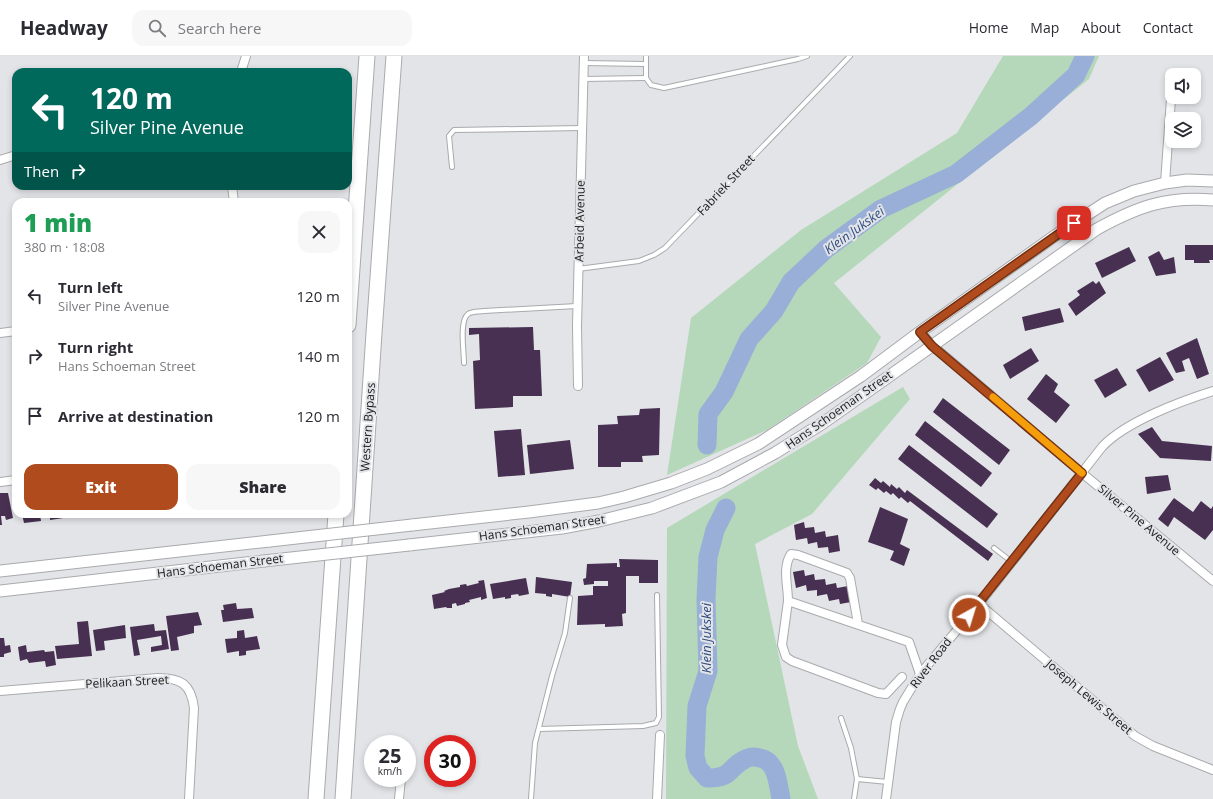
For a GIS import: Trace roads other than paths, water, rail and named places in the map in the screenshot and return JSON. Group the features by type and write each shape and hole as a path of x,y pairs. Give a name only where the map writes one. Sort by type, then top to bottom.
{"highway":[{"path":"352,268 367,56"},
{"name":"Western Bypass","path":"343,799 394,56"},
{"path":"316,799 336,518"}],"main road":[{"name":"Hans Schoeman Street","path":"0,571 598,503 671,483 707,469 771,436 861,376 920,332 1096,208 1122,196 1165,184 1187,180 1213,181"},
{"name":"Hans Schoeman Street","path":"0,591 562,528 652,508 721,482 798,440 1097,229 1120,216 1146,206 1174,200 1213,200"}],"street":[{"path":"242,68 246,56"},
{"name":"Arbeid Avenue","path":"578,386 578,270 584,59"},
{"path":"1165,184 1171,104"},
{"path":"0,160 12,156"},
{"path":"0,333 12,332"},
{"name":"Silver Pine Avenue","path":"920,332 932,346 1213,581"},
{"name":"River Road","path":"886,799 896,722 900,709 920,674 979,604 1108,441 1119,432 1166,409 1195,396 1213,391"},
{"path":"0,482 12,480"},
{"path":"858,624 850,578 846,573 798,555 791,554 787,561 786,576 788,601 782,645 786,657 792,661 878,693 886,694 902,677"},
{"path":"788,601 909,642 920,674"},
{"name":"Joseph Lewis Street","path":"979,604 1135,736 1153,746 1213,770"},
{"name":"Pelikaan Street","path":"0,692 158,678 167,678 180,682 189,689 194,708 189,799"},
{"path":"657,799 660,735"},
{"path":"399,799 400,787"}],"lane":[{"path":"646,56 646,78 651,85 664,88 807,56"},
{"name":"Fabriek Street","path":"578,270 639,261 654,256 665,248 850,56"},
{"path":"584,59 645,64"},
{"path":"583,80 646,78"},
{"path":"452,167 449,136 454,130 582,128"},
{"path":"464,363 463,324 467,315 469,314 484,311 578,306"},
{"path":"994,548 1012,562"},
{"path":"539,729 642,726 656,723 660,717 656,595"},
{"path":"531,799 535,743 552,676 565,633 570,598"},
{"path":"841,718 851,748 857,779 854,799"},
{"path":"857,779 888,782"}],"waterway":[{"name":"Klein Jukskei","path":"707,445 708,414 724,392 749,339 774,311 791,282 826,249 881,209 956,174 1031,116 1076,75 1085,56"},
{"name":"Klein Jukskei","path":"726,508 715,530 708,557 706,599 708,671 697,706 695,756 698,768 707,778 723,776 748,758 755,757 766,760 776,774 781,799"}]}
